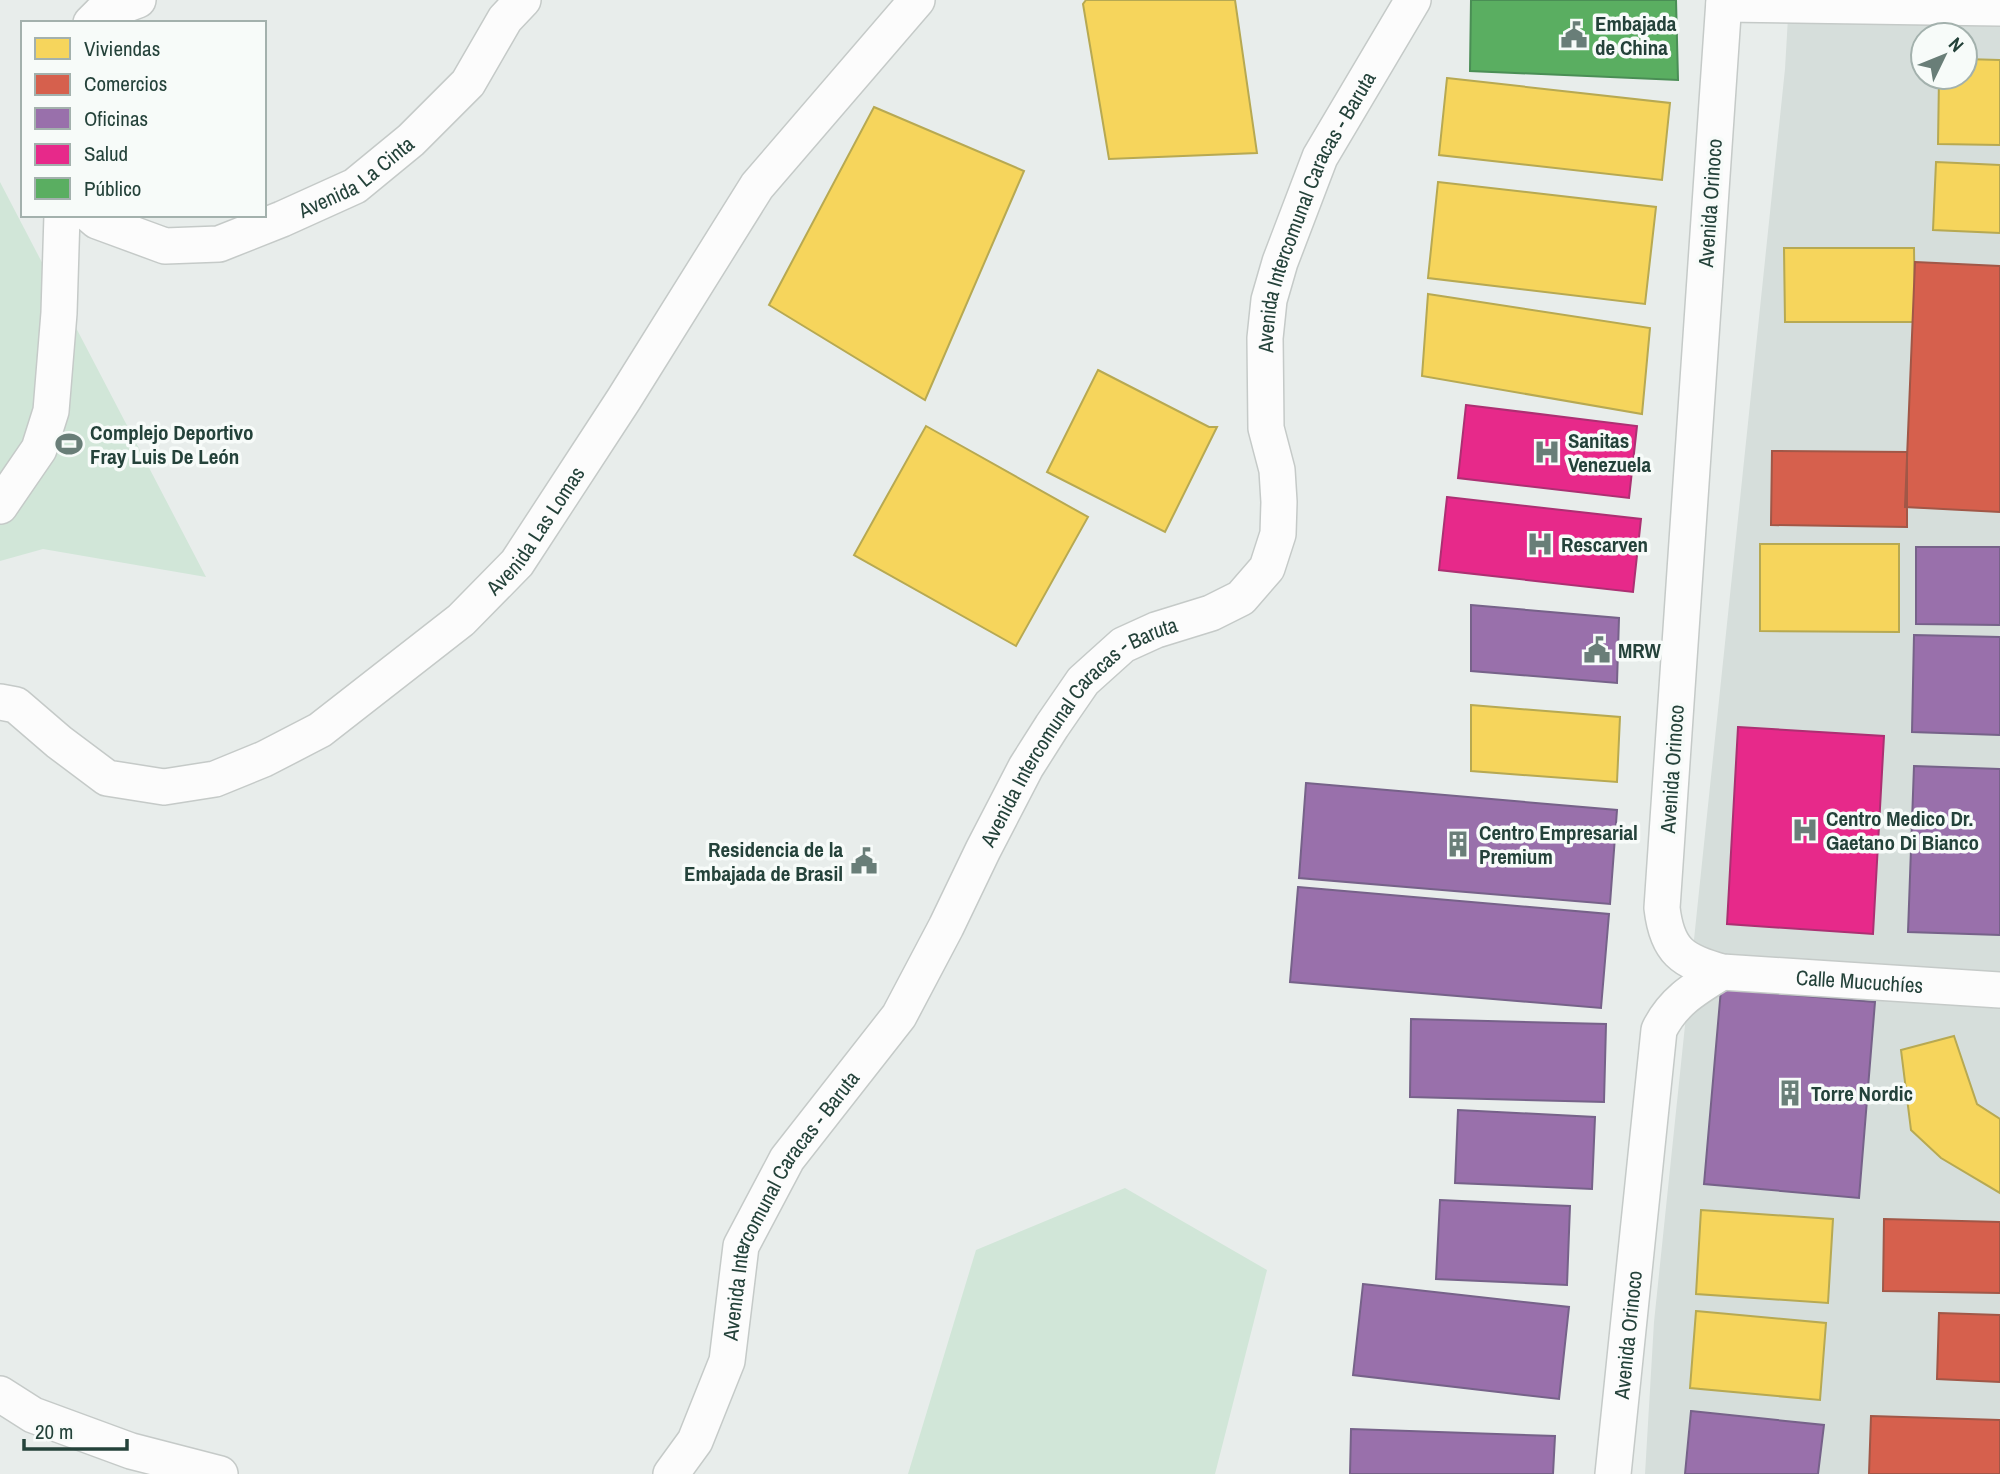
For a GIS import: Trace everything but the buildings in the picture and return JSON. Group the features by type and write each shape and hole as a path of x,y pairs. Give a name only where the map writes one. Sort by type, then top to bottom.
{"street":[{"path":"94,21 100,14 138,0"},
{"name":"Avenida La Cinta","path":"92,217 165,246 219,244 355,186 411,140 468,83 505,19 523,0"},
{"name":"Avenida Las Lomas","path":"0,702 16,705 107,778 164,787 215,779 264,759 320,730 461,620 517,563 757,186 917,0"},
{"name":"Avenida Intercomunal Caracas - Baruta","path":"671,1474 695,1441 727,1361 741,1246 787,1159 899,1016 1026,767 1052,726 1083,681 1124,645 1156,630 1211,613 1241,598 1267,568 1278,534 1279,502 1277,470 1266,428 1265,338 1269,300 1280,262 1320,157 1413,0"},
{"path":"1724,2 2000,8"},
{"name":"Avenida Orinoco","path":"1722,972 1695,964 1671,943 1662,908 1724,2"},
{"path":"0,506 39,449 51,411 59,313 62,217"},
{"name":"Avenida Orinoco","path":"1613,1474 1659,1030 1666,1015 1685,995 1722,972"},
{"name":"Calle Mucuchíes","path":"1722,972 2000,990"},
{"path":"0,1394 33,1415 131,1451 220,1474"}],"shaded area":[{"path":"1789,0 2000,0 2000,1474 1645,1474 1654,1322 1785,69"}],"green space":[{"name":"Complejo Deportivo Fray Luis De León","path":"0,182 206,577 43,549 0,561"},
{"path":"1125,1188 1267,1270 1215,1474 908,1474 976,1250"}],"place":[{"name":"Embajada de China","path":"1574,35"},
{"name":"Complejo Deportivo Fray Luis De León","path":"69,444"},
{"name":"Sanitas Venezuela","path":"1547,452"},
{"name":"Rescarven","path":"1540,544"},
{"name":"MRW","path":"1597,650"},
{"name":"Centro Medico Dr. Gaetano Di Bianco","path":"1805,830"},
{"name":"Centro Empresarial Premium","path":"1458,844"},
{"name":"Residencia de la Embajada de Brasil","path":"864,861"},
{"name":"Torre Nordic","path":"1790,1093"}]}
